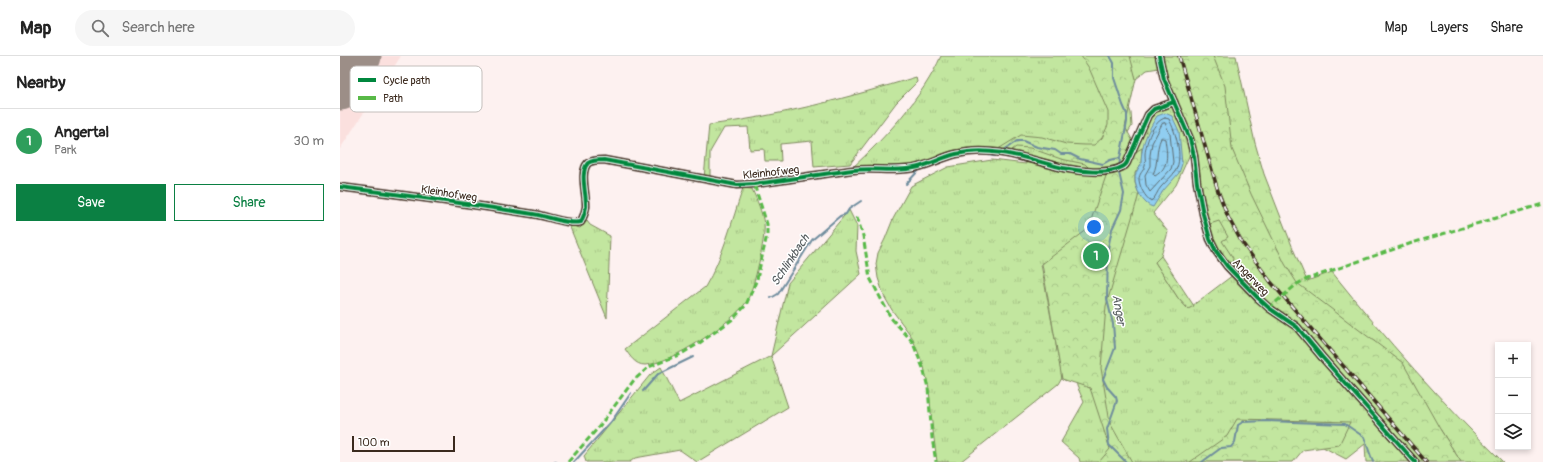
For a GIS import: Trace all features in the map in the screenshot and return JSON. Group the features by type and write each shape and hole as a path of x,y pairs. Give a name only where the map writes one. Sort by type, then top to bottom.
{"street":[{"name":"Angerweg","path":"1159,56 1164,78 1190,139 1203,214 1210,239 1216,251 1227,266 1258,298 1269,308 1297,326 1322,357 1415,462"},
{"name":"Kleinhofweg","path":"340,187 533,214 574,224 580,222 584,216 586,207 584,178 585,168 588,163 595,160 604,160 737,185 854,170 919,168 954,154 969,151 996,152 1029,158 1077,171 1088,172 1115,170 1123,167 1128,160 1148,115 1154,109 1174,102"}],"shaded area":[{"path":"340,56 401,56 394,66 350,66 350,112 364,112 340,149"}],"green space":[{"path":"941,56 1236,56 1255,143 1264,174 1307,281 1332,272 1414,370 1480,440 1503,462 1461,462 1440,429 1456,462 1366,462 1365,444 1346,459 1319,445 1306,442 1274,462 1080,462 1079,458 1061,442 1084,402 1077,386 1075,373 1065,381 1044,262 1041,264 1062,377 1058,384 960,462 937,462 929,389 924,367 912,337 892,310 884,296 878,278 876,264 878,253 893,219 911,186 948,167 992,160 1026,164 1025,156 983,150 919,166 852,168 877,144 914,102","holes":["1159,68 1169,101 1154,108 1123,165 1124,139 1132,126 1131,113 1118,76 1134,73 1136,79 1147,70","1197,151 1211,239 1233,275 1188,309 1178,298 1155,262 1161,256 1168,232 1153,213 1176,185 1190,154"]},
{"path":"1081,56 1130,56 1136,79 1125,127 1134,143 1129,156 1142,148 1141,164 1135,173 1135,183 1139,194 1106,306 1101,368 1110,423 1132,462 1099,462 1110,449 1090,388 1062,379 1042,264 1088,229 1108,170 1092,171 1085,164 1061,159 1030,148 1016,147 1008,153 995,151 1021,135 1042,137 1066,144 1085,145 1094,145 1102,138 1108,125 1108,112 1089,68"},
{"path":"1160,56 1213,56 1225,86 1232,149 1251,194 1285,264 1297,283 1403,363 1440,429 1461,462 1417,462 1306,335 1271,307 1247,284 1247,281 1232,264 1233,258 1222,241 1228,237 1219,221 1207,225 1204,214 1196,157 1172,95"},
{"path":"916,77 917,82 896,103 850,164 814,167 812,141 780,144 781,161 765,161 764,149 750,150 748,127 724,128 710,152 710,179 704,178 709,125 761,117 813,106"},
{"path":"743,188 752,189 764,224 759,263 747,301 729,320 685,350 656,363 641,365 633,360 625,349 705,287 722,251"},
{"path":"849,210 857,226 856,251 861,274 771,356 788,283"},
{"path":"587,221 590,225 610,236 607,318 569,225 580,228"},
{"path":"1161,256 1194,306 1188,309 1178,298 1155,262"},
{"path":"771,356 788,407 697,462 680,450 635,458 630,462 586,462 584,456 650,375 661,367 679,403"},
{"path":"1237,419 1350,422 1339,445 1303,450 1293,462 1190,462 1227,436"}],"water":[{"path":"1165,113 1172,116 1179,131 1182,164 1179,173 1163,191 1153,207 1149,206 1140,196 1136,187 1135,177 1141,164 1143,145 1150,128 1157,116"}],"waterway":[{"name":"Anger","path":"1110,56 1114,63 1114,78 1127,114 1127,122 1120,158 1119,173 1124,194 1121,210 1112,229 1108,248 1107,299 1113,324 1115,348 1103,379 1107,387 1116,397 1117,401 1107,429 1109,445 1126,462"},
{"name":"Schlinkbach","path":"1004,150 1017,141 1023,141 1037,147 1055,150 1061,154 1070,154 1080,159 1103,164 1110,160 1120,158"},
{"name":"Schlinkbach","path":"980,154 995,156"},
{"name":"Schlinkbach","path":"906,184 920,169"},
{"name":"Schlinkbach","path":"771,298 778,294 812,240 840,216 846,214 849,209 861,201"},
{"name":"Schlinkbach","path":"643,391 658,374 693,357"},
{"name":"Schlinkbach","path":"574,462 611,422 631,393"},
{"name":"Anger","path":"1202,462 1221,448 1231,447 1235,442 1238,425 1243,422 1267,421 1345,424 1364,437 1373,462"}],"runway":[{"path":"352,66 358,56"},
{"path":"340,87 350,70"}],"railway":[{"path":"1179,56 1218,191 1228,217 1241,241 1270,281 1426,462"}],"marked path":[{"path":"568,462 598,428 634,380 649,367 681,354 698,344 733,319 746,305 757,279 767,235 767,224 754,184"},
{"path":"1269,308 1297,284 1307,279 1412,243 1543,204"},
{"path":"857,217 863,236 870,278 891,318 912,341 923,368 928,388 932,438 936,462"}],"cycle path":[{"path":"1159,56 1164,79 1190,139 1203,214 1210,239 1216,251 1227,266 1258,298 1269,308 1297,327 1415,462"},
{"path":"340,187 509,210 576,223 581,222 586,207 584,178 585,167 588,163 598,160 737,185 853,170 900,170 926,165 956,154 983,151 1010,154 1063,168 1101,172 1123,167 1148,115 1154,109 1174,102"}],"place":[{"name":"Angertal","path":"1096,256"}]}
